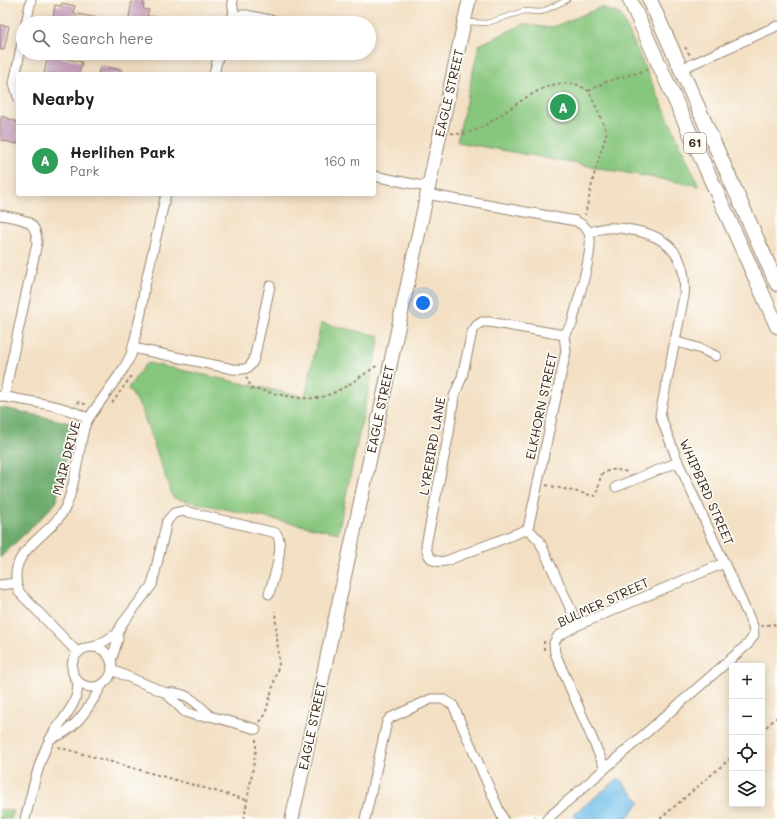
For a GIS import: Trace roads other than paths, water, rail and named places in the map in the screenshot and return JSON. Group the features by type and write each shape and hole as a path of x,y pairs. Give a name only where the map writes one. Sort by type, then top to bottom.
{"main road":[{"name":"61","path":"630,0 777,326"},
{"name":"61","path":"650,0 776,281"}],"street":[{"path":"28,16 31,0"},
{"path":"232,0 234,15 251,16"},
{"name":"EAGLE STREET","path":"292,819 469,0"},
{"path":"681,69 777,26"},
{"path":"16,72 18,60"},
{"path":"214,72 217,60"},
{"path":"16,73 14,83 16,90"},
{"path":"376,177 427,190 576,221 585,227 589,233 590,246 572,324 564,335"},
{"name":"MAIR DRIVE","path":"16,583 17,565 21,557 56,521 66,506 84,428 88,419 128,362 133,348 166,196"},
{"path":"0,215 26,221 34,226 37,234 37,243 2,396 80,413 88,419"},
{"name":"WHIPBIRD STREET","path":"589,233 603,228 615,227 655,236 671,247 684,270 686,283 660,415 678,462 753,626 754,635 748,644 605,768"},
{"path":"759,287 776,281"},
{"path":"133,348 243,370 252,365 254,359 270,286"},
{"name":"LYREBIRD LANE","path":"528,529 446,561 438,562 431,559 427,554 426,545 449,433 452,406 462,377 472,332 477,325 482,322 489,322 564,335"},
{"name":"ELKHORN STREET","path":"528,529 566,351 564,335"},
{"path":"674,341 701,349 716,356"},
{"path":"616,487 678,462"},
{"path":"25,819 39,767 54,731 64,718 77,693 77,680 72,666 78,653 86,648 94,647 117,634 126,618 152,585 167,521 170,516 179,511 276,533 279,537 280,548 269,594"},
{"path":"528,529 539,540 578,625"},
{"name":"BULMER STREET","path":"605,768 555,653 554,643 558,636 578,625 724,563"},
{"path":"0,585 16,583 24,598 78,653"},
{"path":"50,741 73,726 86,711 102,685 109,679 112,670 111,660 118,639 117,634"},
{"path":"94,647 103,650 111,660"},
{"path":"112,670 166,692 175,692 186,695 210,716"},
{"path":"77,680 88,687 102,685"},
{"path":"166,692 185,712 197,716 210,716 256,729"},
{"path":"365,819 387,722 390,718 431,699 442,699 453,705 503,819"},
{"path":"546,819 605,768"}],"lane":[{"path":"465,21 487,23 524,11 541,12 567,0"}],"water":[{"path":"619,778 640,802 626,819 576,819 574,814"}],"place":[{"name":"Herlihen Park","path":"563,107"}]}
